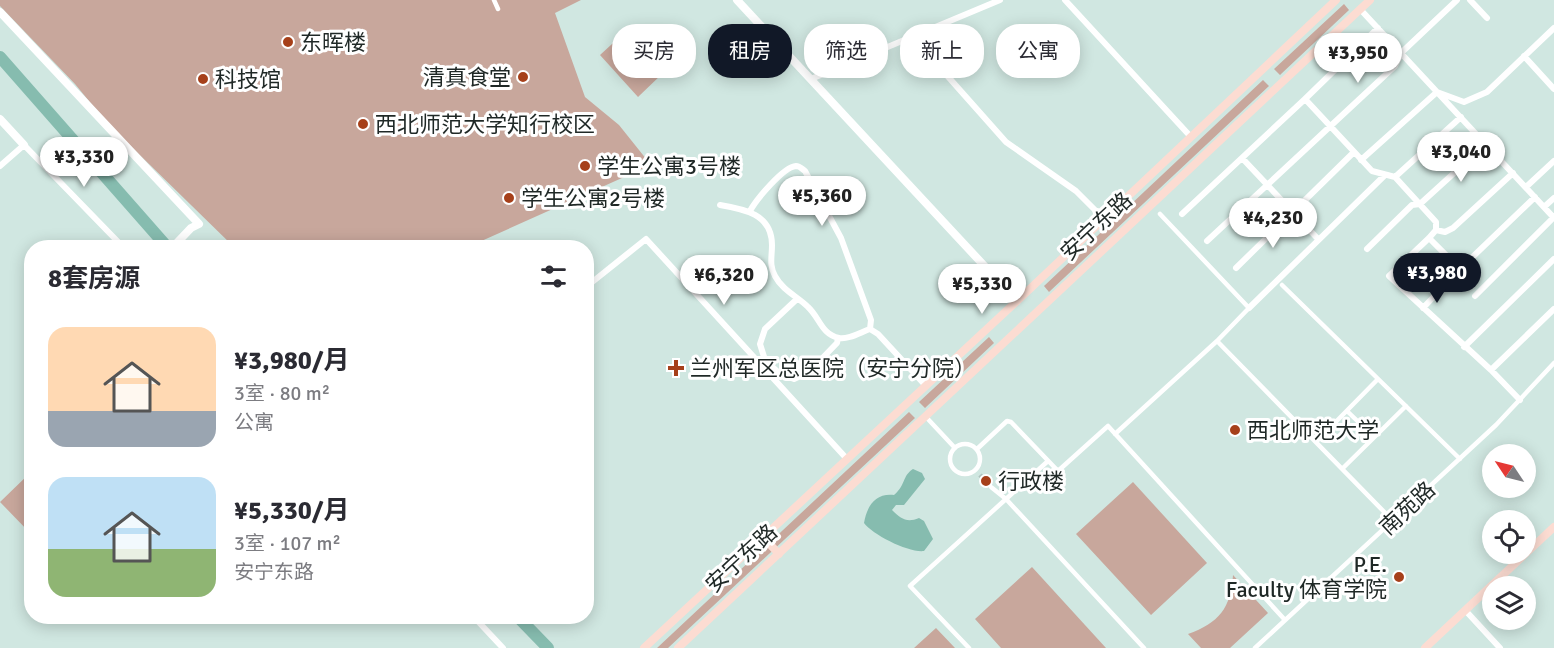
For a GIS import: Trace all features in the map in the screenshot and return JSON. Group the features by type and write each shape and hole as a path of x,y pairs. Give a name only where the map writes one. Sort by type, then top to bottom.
{"main road":[{"name":"安宁东路","path":"644,648 1336,0"},
{"name":"安宁东路","path":"678,648 1370,0"},
{"path":"1425,648 1554,527"},
{"path":"763,537 779,554"}],"street":[{"path":"494,0 498,9"},
{"path":"737,0 1017,300"},
{"path":"811,79 1000,0"},
{"path":"1065,0 1191,137"},
{"path":"1207,241 1395,66 1401,52 1457,0"},
{"path":"1470,0 1487,18"},
{"path":"1360,9 1554,218 1475,296"},
{"path":"0,12 199,224 191,228 180,240"},
{"path":"1182,214 1378,28"},
{"path":"1437,92 1464,102 1487,92 1554,28"},
{"path":"1524,56 1554,89"},
{"path":"949,78 1006,142 1076,191 1104,219"},
{"path":"1361,160 1437,92"},
{"path":"1305,99 1372,171 1395,177 1436,222 1436,230 1389,276 1491,370 1520,400"},
{"path":"1395,177 1461,117"},
{"path":"0,119 116,240"},
{"path":"1367,249 1412,205 1420,204 1486,144"},
{"path":"0,166 24,145"},
{"path":"1236,268 1354,152"},
{"path":"1242,158 1318,239"},
{"path":"1526,187 1554,161"},
{"path":"750,211 759,196 786,172 795,166 805,171 841,238 872,320 870,329"},
{"path":"1436,230 1444,232 1454,228 1513,173"},
{"path":"1115,434 1217,341 1385,175"},
{"path":"1424,308 1460,269 1535,197"},
{"path":"1544,207 1554,198"},
{"path":"720,205 750,211 765,224 770,232 772,244 770,262 774,275 783,289 811,310 824,330 838,338 845,339 870,329"},
{"path":"1160,214 1249,308"},
{"path":"1429,238 1460,269"},
{"path":"594,280 646,239 847,459"},
{"path":"1464,346 1554,259"},
{"path":"1282,285 1460,459"},
{"path":"797,299 765,329 760,344 765,360 780,374 794,379 809,372 837,343 838,338"},
{"path":"1491,370 1554,309"},
{"path":"870,329 878,334 926,386"},
{"path":"1217,341 1393,521"},
{"name":"南苑路","path":"1255,648 1496,425 1554,363"},
{"path":"1316,442 1378,379"},
{"path":"1342,469 1406,406"},
{"path":"1347,411 1374,437"},
{"path":"926,417 955,448"},
{"path":"976,449 1006,421 1011,422 1058,471 1108,426 1285,620"},
{"path":"966,444 976,449 981,460 976,471 964,475 954,470 950,459 955,448 966,444"},
{"path":"969,648 910,586 1048,461"},
{"path":"976,471 980,476"},
{"path":"991,487 1005,499 1144,648"},
{"path":"1465,610 1500,648"},
{"path":"480,624 502,648"}],"shaded area":[{"name":"西北师范大学知行校区","path":"0,0 581,0 555,13 585,97 619,125 651,165 484,240 227,240 107,123 75,84 0,6"},
{"path":"1344,4 1349,10 1280,75 1274,69"},
{"path":"612,44 612,68 600,55"},
{"path":"621,78 658,78 638,97"},
{"path":"1263,80 1269,86 1049,292 1044,286"},
{"path":"989,337 994,343 925,408 919,402"},
{"path":"909,412 915,418 668,648 657,648"},
{"path":"913,469 922,473 925,479 904,505 896,505 892,510 904,519 919,518 924,521 933,539 924,551 917,551 892,542 875,533 864,523 867,511 873,502 882,496 894,495"},
{"path":"24,479 24,527 0,502"},
{"path":"1133,482 1207,563 1151,615 1076,534"},
{"path":"1032,567 1106,648 1001,648 975,619"},
{"path":"1233,575 1268,613 1230,648 1201,648 1188,634 1208,625 1221,613 1229,597"},
{"path":"936,628 955,648 914,648"}],"waterway":[{"path":"0,57 161,240"},
{"path":"525,624 548,648"}],"tunnel":[{"path":"980,475 991,487"}],"place":[{"name":"东晖楼","path":"288,42"},
{"name":"清真食堂","path":"523,77"},
{"name":"科技馆","path":"203,79"},
{"name":"西北师范大学知行校区","path":"363,124"},
{"name":"学生公寓3号楼","path":"585,166"},
{"name":"学生公寓2号楼","path":"509,198"},
{"name":"兰州军区总医院（安宁分院）","path":"676,368"},
{"name":"西北师范大学","path":"1235,430"},
{"name":"行政楼","path":"986,481"},
{"name":"P.E. Faculty 体育学院","path":"1399,577"}]}
